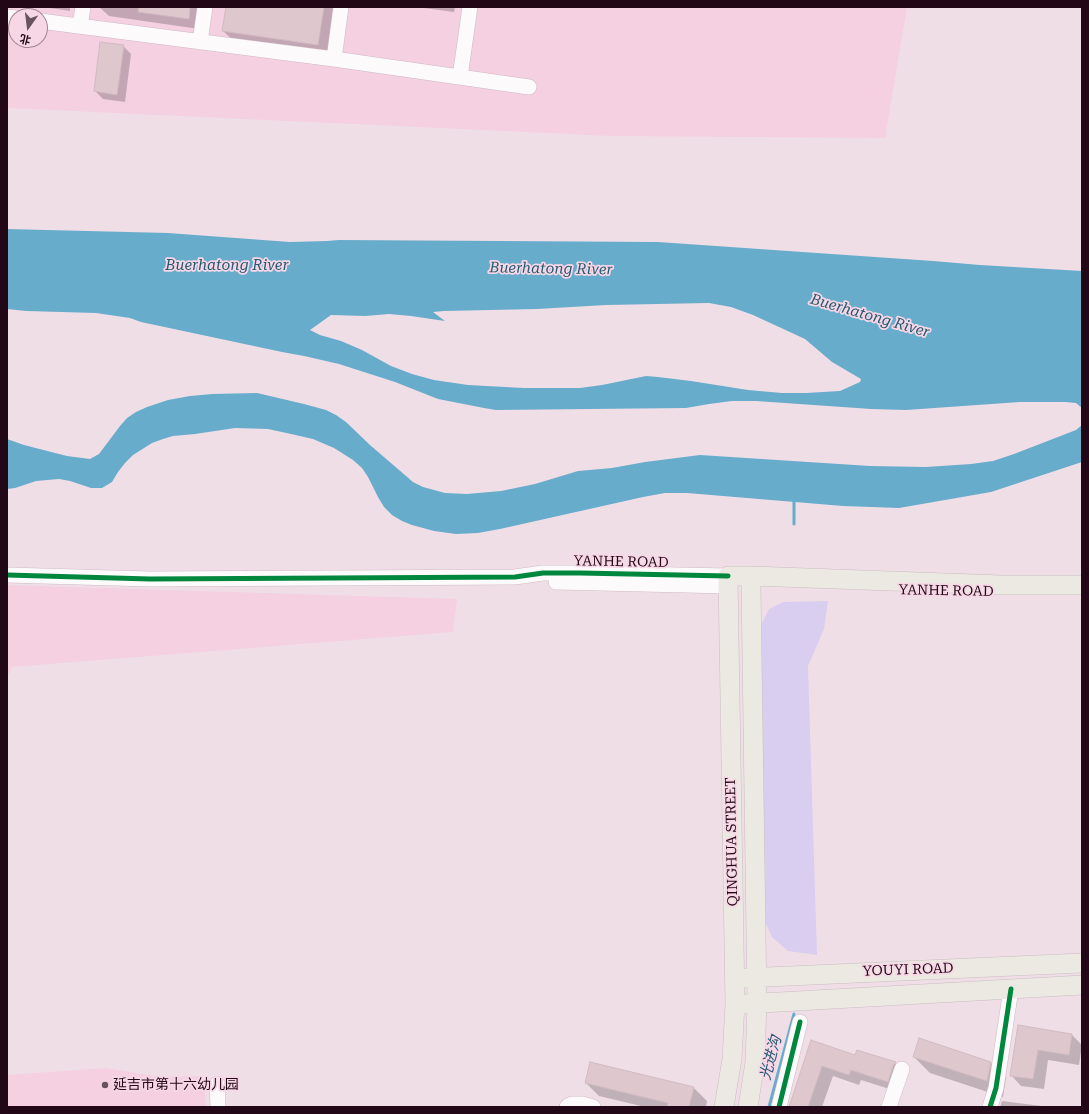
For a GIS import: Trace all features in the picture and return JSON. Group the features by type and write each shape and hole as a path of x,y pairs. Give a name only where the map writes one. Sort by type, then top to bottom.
{"main road":[{"name":"YANHE ROAD","path":"728,581 1082,585"},
{"name":"QINGHUA STREET","path":"724,1107 732,1059 735,1004 728,581"},
{"name":"YANHE ROAD","path":"751,581 1082,595"},
{"name":"QINGHUA STREET","path":"748,1107 754,1062 757,1003 751,581"},
{"name":"YOUYI ROAD","path":"734,978 1082,962"},
{"name":"YOUYI ROAD","path":"735,1004 1082,985"}],"street":[{"path":"80,26 83,7"},
{"path":"200,42 205,7"},
{"path":"334,59 341,7"},
{"path":"460,77 470,7"},
{"path":"48,22 334,59 529,87"},
{"name":"YANHE ROAD","path":"7,575 150,579 515,577 543,573 580,573 728,581"},
{"path":"990,1107 996,1088 1011,989"},
{"path":"779,1107 800,1022"},
{"path":"889,1107 902,1069"},
{"path":"217,1084 218,1107"},
{"path":"567,1107 572,1104 582,1104 593,1107"}],"shaded area":[{"path":"7,7 907,7 885,138 612,136 7,108"},
{"path":"7,585 457,599 453,632 12,667 7,678"},
{"path":"828,601 824,629 808,666 817,955 788,951 772,937 764,920 758,642 762,623 769,609 783,602"},
{"name":"延吉市第十六幼儿园","path":"106,1068 160,1077 199,1076 205,1092 206,1107 7,1107 7,1075"}],"water":[{"name":"Buerhatong River","path":"7,229 168,233 290,242 339,240 658,242 1082,271 1082,408 1076,403 1065,402 1020,402 906,410 756,401 732,401 686,408 496,410 438,399 395,382 339,364 141,322 130,318 96,313 7,309","holes":["709,303 731,307 753,315 805,339 832,362 861,379 860,382 840,391 806,393 782,393 748,390 646,376 580,388 524,388 468,385 434,380 412,374 391,366 362,350 310,330 331,315 365,316 389,314 445,321 433,312 537,309 606,305"]},
{"path":"257,393 326,410 336,415 346,422 413,482 423,487 445,493 467,494 501,491 535,484 578,471 612,468 700,455 870,466 926,467 971,464 993,461 1014,454 1076,430 1082,425 1082,462 991,492 899,508 843,506 687,493 665,493 500,529 478,533 456,534 434,531 412,525 392,515 384,507 362,468 353,460 334,448 313,439 268,429 235,428 173,436 163,439 152,443 133,455 118,472 112,482 102,488 91,488 59,479 36,481 7,489 7,439 67,456 90,459 99,454 127,418 147,407 168,400 190,396"}],"building":[{"path":"139,7 190,7 189,19 138,12"},
{"path":"226,7 324,7 318,45 222,31"},
{"path":"100,42 124,45 117,95 94,91"},
{"path":"1018,1025 1072,1034 1069,1055 1038,1050 1033,1079 1010,1076"},
{"path":"919,1038 991,1062 987,1081 913,1057"},
{"path":"811,1040 855,1055 857,1050 896,1062 893,1066 888,1082 851,1070 849,1075 822,1066 808,1107 789,1107"},
{"path":"590,1062 694,1087 689,1107 667,1107 668,1103 585,1083"}],"waterway":[{"name":"光进沟","path":"794,500 794,524"},
{"name":"光进沟","path":"769,1107 794,1014"}],"cycle path":[{"path":"7,575 150,579 515,577 543,573 728,576"},
{"path":"990,1107 996,1088 1011,989"},
{"path":"779,1107 800,1022"}],"place":[{"name":"延吉市第十六幼儿园","path":"105,1085"}]}
